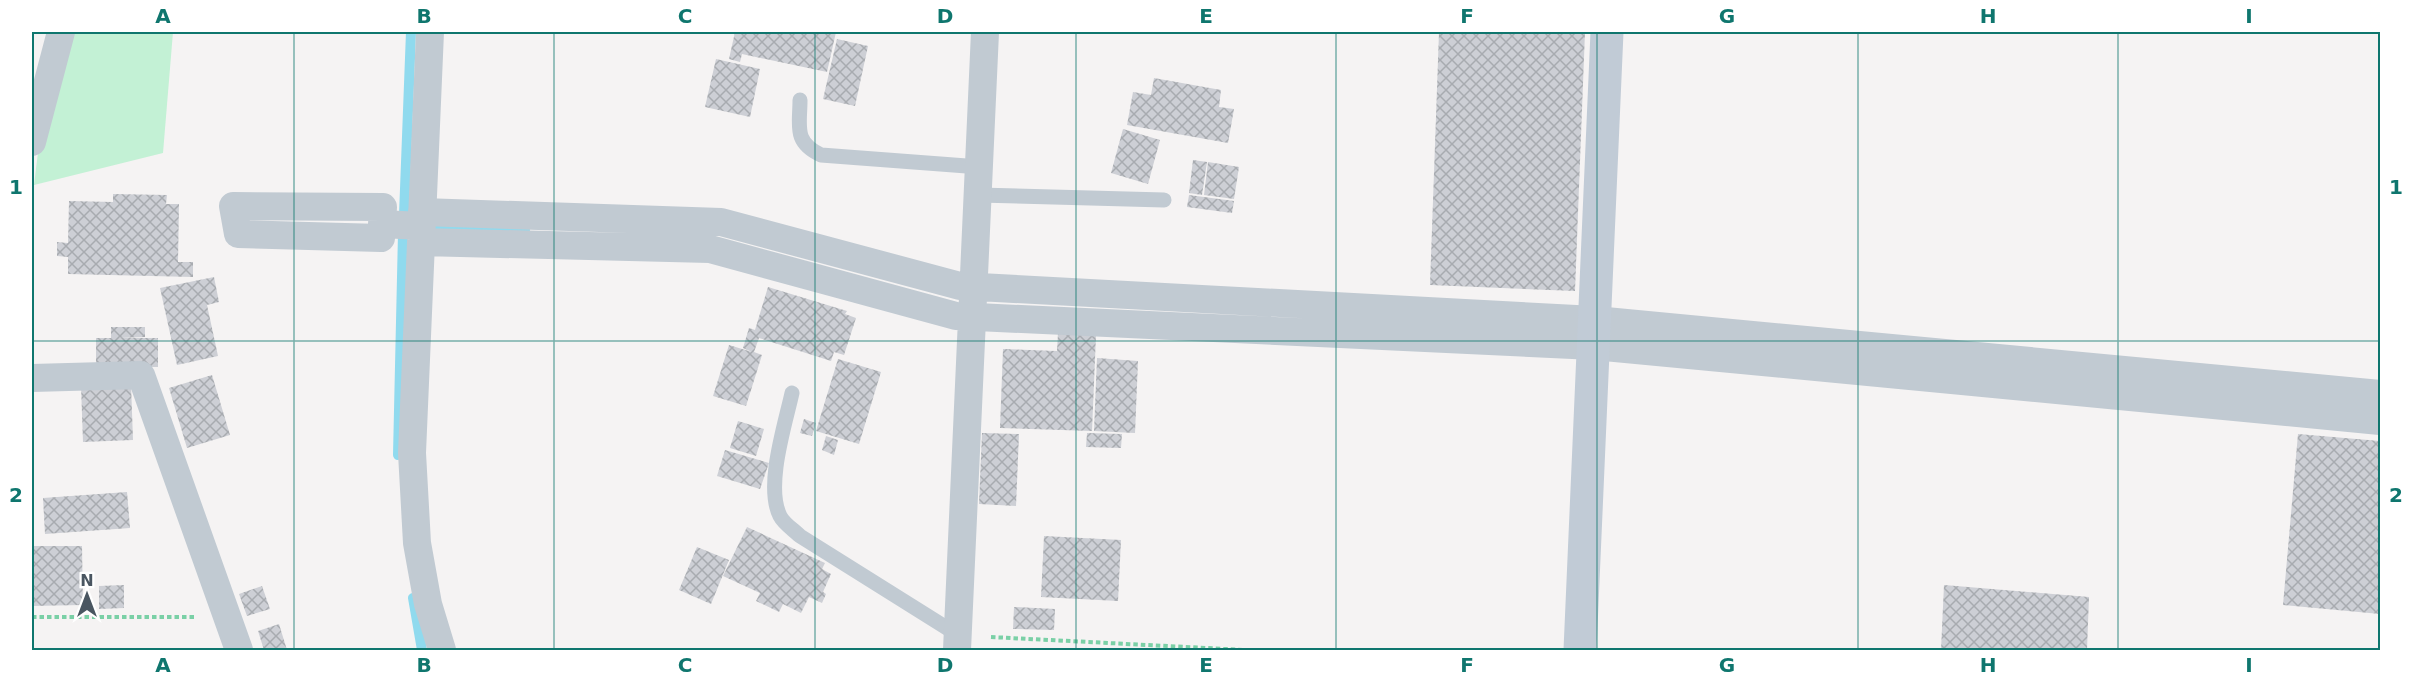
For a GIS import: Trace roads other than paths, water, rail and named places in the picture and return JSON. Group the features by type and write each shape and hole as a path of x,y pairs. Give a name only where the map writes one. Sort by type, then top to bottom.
{"street":[{"path":"32,142 60,32"},
{"path":"430,32 412,453 417,543 428,604 441,651"},
{"path":"957,643 986,32"},
{"path":"1580,651 1607,32"},
{"path":"422,227 721,222 974,288 2380,394"},
{"path":"382,224 710,249 956,316 1594,333 2380,421"},
{"path":"32,378 141,375 239,651"}],"lane":[{"path":"800,100 800,139 808,149 821,155 980,166"},
{"path":"978,195 1164,200"},
{"path":"792,393 782,437 774,492 781,517 800,536 957,643"}],"waterway":[{"path":"404,215 411,32"},
{"path":"438,227 525,230"},
{"path":"398,455 403,233"},
{"path":"413,598 422,650"}]}
